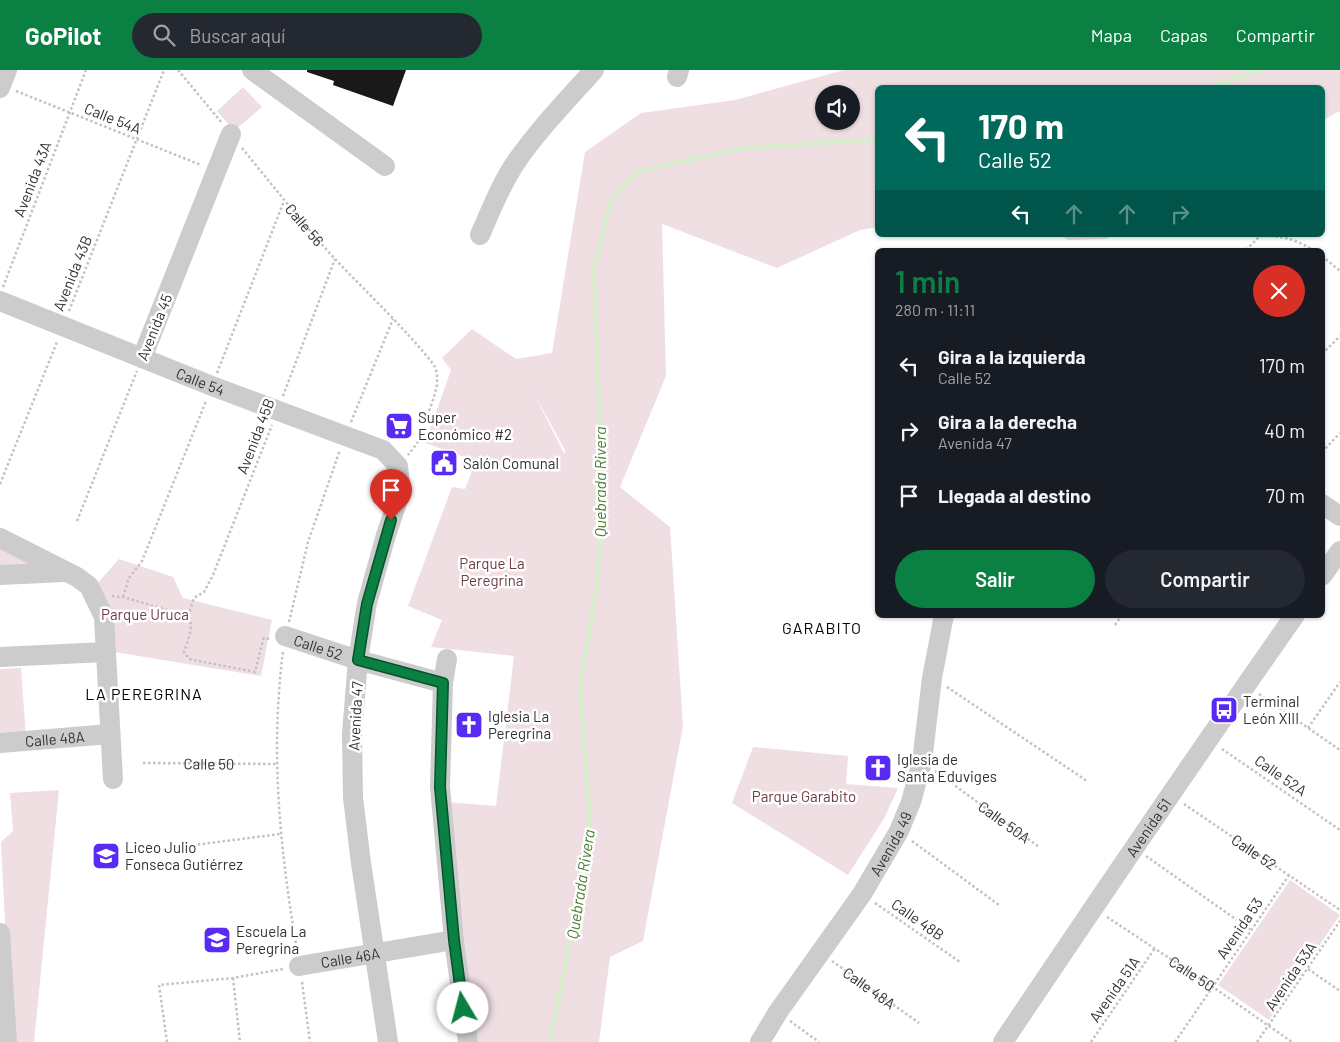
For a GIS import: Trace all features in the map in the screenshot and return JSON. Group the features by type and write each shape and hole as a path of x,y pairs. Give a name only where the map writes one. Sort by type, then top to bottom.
{"street":[{"path":"252,70 385,166"},
{"path":"480,235 516,162 548,121 594,70"},
{"name":"Avenida 45","path":"142,358 231,134"},
{"name":"Calle 54","path":"0,301 142,358 383,450 398,466"},
{"name":"Avenida 47","path":"388,1042 353,798 352,733 358,660 367,604 386,535 401,491 398,466"},
{"path":"1325,506 1340,516"},
{"path":"0,538 77,577 89,586 97,602 104,617 113,780"},
{"path":"1325,572 1340,551"},
{"path":"0,575 66,572"},
{"name":"Avenida 49","path":"760,1042 778,1012 862,894 899,831 911,802 922,762 932,678 943,618"},
{"name":"Avenida 51","path":"1003,1042 1135,848 1169,794 1293,618"},
{"name":"Calle 52","path":"280,638 443,683"},
{"path":"0,658 105,652"},
{"path":"447,659 443,683 440,787 454,940 468,1042"},
{"name":"Calle 48A","path":"0,743 110,734"},
{"path":"0,933 7,1042"},
{"name":"Calle 46A","path":"299,966 454,940"}],"path":[{"name":"Avenida 43A","path":"0,296 86,70"},
{"name":"Avenida 43B","path":"0,484 164,70"},
{"name":"Calle 56","path":"178,70 284,200 335,259 434,365 437,373 437,385 418,442 398,466"},
{"name":"Calle 54A","path":"3,81 70,112 216,171"},
{"path":"1248,248 1259,237"},
{"path":"1284,237 1310,248"},
{"path":"1327,258 1340,270"},
{"name":"Avenida 45B","path":"188,616 194,598 204,592 213,575 335,259"},
{"path":"1325,351 1340,336"},
{"name":"Avenida 45","path":"77,521 142,358"},
{"path":"1325,449 1340,434"},
{"path":"97,602 109,596 119,596 188,616 191,619 191,625 184,652 189,659 255,672 263,640 266,638 280,638"},
{"path":"1115,625 1120,618"},
{"path":"932,678 1087,781"},
{"path":"1308,729 1340,682"},
{"path":"1246,685 1340,750"},
{"name":"Calle 52A","path":"1208,739 1340,830"},
{"name":"Calle 50A","path":"922,762 1039,847"},
{"name":"Calle 50","path":"143,763 277,764"},
{"name":"Calle 52","path":"1169,794 1340,910"},
{"path":"899,831 999,905"},
{"path":"163,849 280,834"},
{"path":"1135,848 1251,930"},
{"name":"Avenida 53","path":"1174,1042 1289,875"},
{"name":"Calle 48B","path":"862,894 960,962"},
{"name":"Calle 50","path":"1093,908 1292,1042"},
{"name":"Avenida 53A","path":"1257,1042 1340,921"},
{"name":"Avenida 51A","path":"1091,1042 1155,948"},
{"name":"Calle 48A","path":"820,953 919,1023"},
{"path":"167,1042 159,985 233,978 299,966 310,1042"},
{"path":"1308,969 1340,991"},
{"path":"233,978 240,1042"},
{"path":"778,1012 820,1042"}],"green space":[{"name":"Parque La Peregrina","path":"844,70 1340,70 1340,111 1325,119 1325,85 875,85 875,227 860,230 777,268 662,224 666,376 620,487 670,527 683,726 643,941 610,957 599,1042 477,1042 447,802 496,806 514,656 431,647 442,620 408,606 452,487 465,489 476,461 425,443 451,370 442,358 472,329 516,359 552,353 585,152 641,113 735,100","holes":["533,392 565,450 564,453"]},
{"path":"243,87 262,107 234,131 217,111"},
{"path":"1063,237 1110,237 1107,239 1068,240"},
{"path":"0,547 33,565 0,571"},
{"name":"Parque Uruca","path":"119,559 173,577 183,598 272,620 261,676 114,652 93,588"},
{"path":"21,668 26,737 0,738 0,669"},
{"name":"Parque Garabito","path":"753,747 848,756 846,784 898,788 885,817 848,875 732,803"},
{"path":"59,790 34,1042 11,1042 1,842 13,831 10,793"},
{"path":"1290,880 1340,915 1269,1020 1218,985"}],"building":[{"path":"307,70 406,70 393,106 333,85 334,81 307,72"}],"waterway":[{"name":"Quebrada Rivera","path":"1217,85 1260,70"},
{"name":"Quebrada Rivera","path":"550,1042 574,922 590,821 580,687 598,579 601,459 594,268 610,203 635,172 744,148 875,139"}],"place":[{"name":"Super Económico #2","path":"399,426"},
{"name":"Salón Comunal","path":"444,463"},
{"name":"Terminal León XIII","path":"1224,710"},
{"name":"Iglesia La Peregrina","path":"469,725"},
{"name":"Iglesia de Santa Eduviges","path":"878,768"},
{"name":"Liceo Julio Fonseca Gutiérrez","path":"106,856"},
{"name":"Escuela La Peregrina","path":"217,940"}],"district":[{"name":"GARABITO","path":"822,627"},
{"name":"LA PEREGRINA","path":"144,693"}],"route":[{"path":"391,520 367,604 358,660 443,683 440,787 454,940 463,1008"}]}
